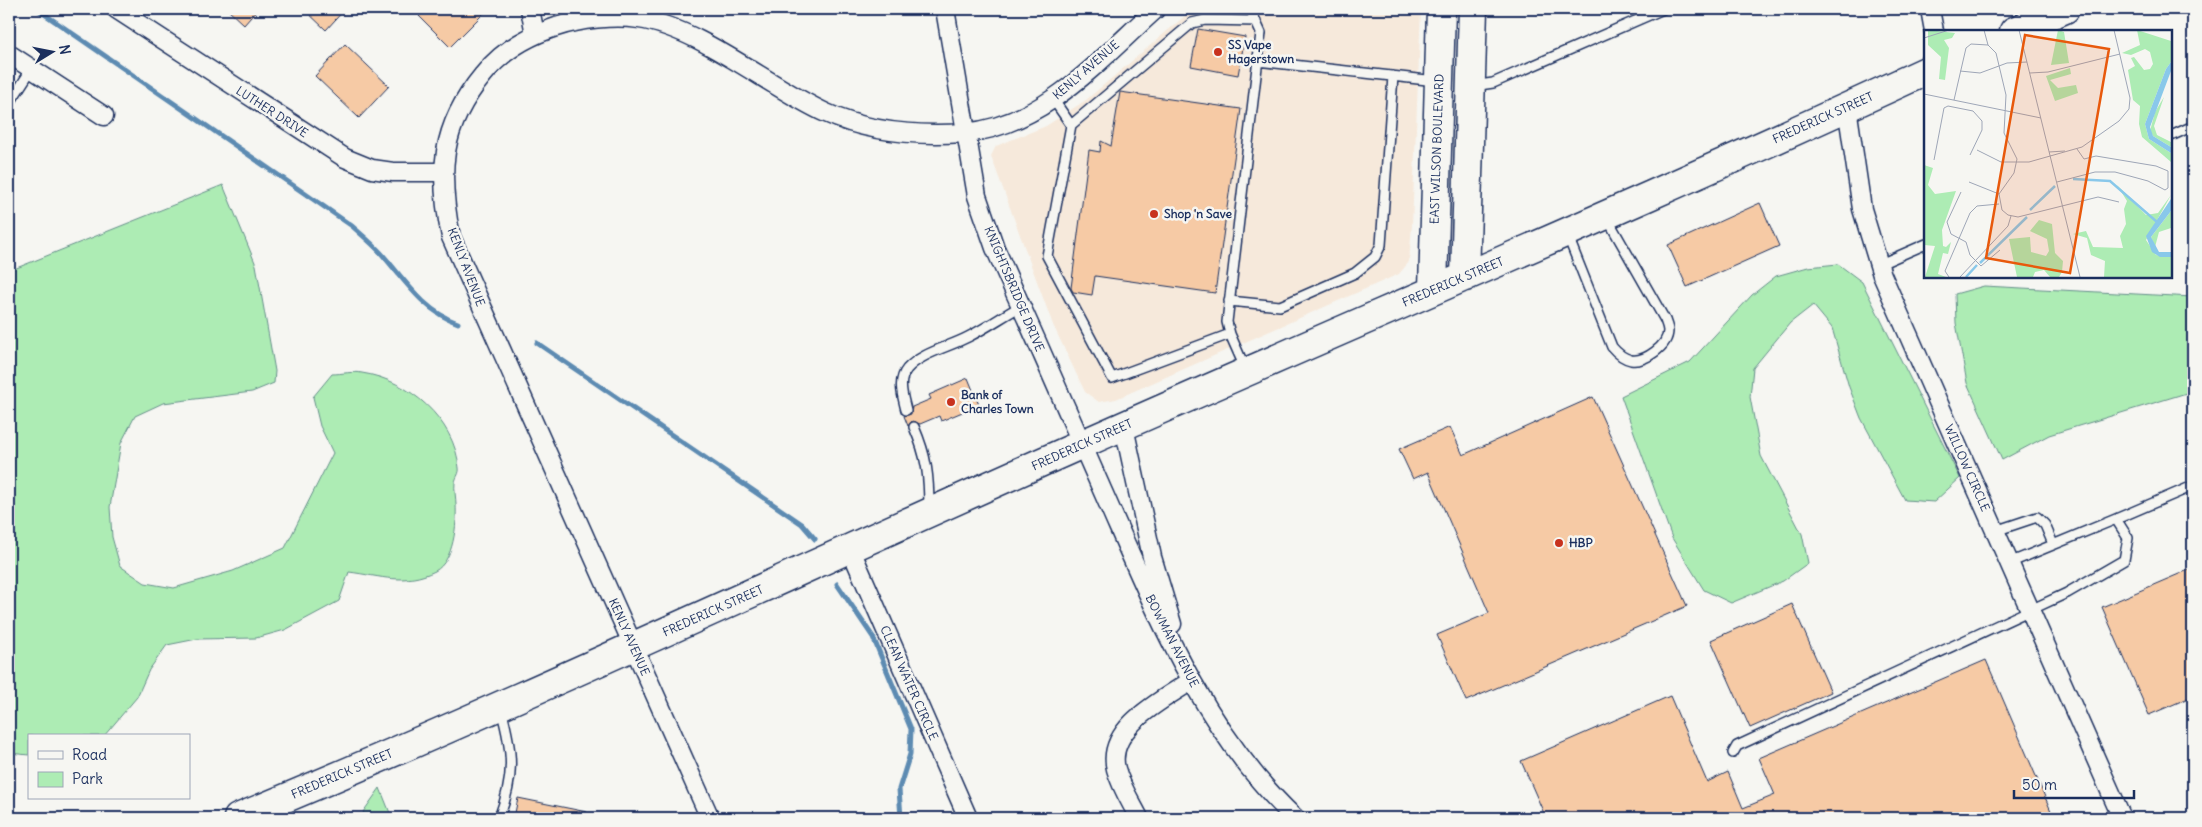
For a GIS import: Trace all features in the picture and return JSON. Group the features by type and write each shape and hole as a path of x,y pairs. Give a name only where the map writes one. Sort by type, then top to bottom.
{"main road":[{"name":"EAST WILSON BOULEVARD","path":"1434,289 1441,9"},
{"path":"1465,276 1473,9"},
{"path":"2016,30 2065,9"},
{"name":"FREDERICK STREET","path":"238,818 364,766 500,704 634,647 929,512 1566,232 1924,71"},
{"path":"1439,81 1450,83 1456,89 1454,164 1458,175 1468,182"}],"street":[{"name":"LUTHER DRIVE","path":"116,9 345,158 379,170 443,172"},
{"path":"530,9 535,34"},
{"name":"KNIGHTSBRIDGE DRIVE","path":"945,9 983,218 1082,444"},
{"name":"KENLY AVENUE","path":"710,818 451,237 446,212 443,172 446,142 457,112 472,88 488,69 535,34 568,22 640,14 696,40 827,114 858,124 891,131 921,134 966,132 1001,124 1034,111 1053,100 1156,9"},
{"path":"1930,9 1934,30"},
{"path":"9,54 104,116"},
{"name":"WILLOW CIRCLE","path":"1847,107 1862,209 1878,265 2122,818"},
{"path":"1124,427 1152,557 1188,675 1142,713 1126,729 1117,750 1116,767 1124,790 1139,818"},
{"name":"BOWMAN AVENUE","path":"1082,444 1144,585 1188,675 1218,728 1249,770 1295,818"},
{"name":"CLEAN WATER CIRCLE","path":"850,548 968,818"}],"lane":[{"path":"1247,373 1230,334 1227,322 1261,33 1250,9"},
{"path":"1471,86 1493,84 1663,9"},
{"path":"1230,334 1112,378 1048,256 1072,125 1192,23 1206,20 1256,21"},
{"path":"1257,61 1439,81"},
{"path":"9,104 31,70"},
{"path":"1229,301 1280,306 1355,272 1376,256 1381,245 1393,76"},
{"path":"1053,100 1072,125"},
{"path":"2172,136 2193,126"},
{"path":"1566,232 1612,347 1619,356 1632,360 1646,356 1657,350 1665,341 1668,331 1665,320 1604,215"},
{"path":"1878,265 1924,245"},
{"path":"906,410 902,394 902,380 906,370 917,361 1021,306"},
{"path":"914,427 925,452 929,475 929,512"},
{"path":"2009,563 2193,486"},
{"path":"1995,531 2036,517 2046,525 2053,544"},
{"path":"1733,754 1738,746 2067,593 2124,560 2128,538 2116,519"},
{"path":"499,818 510,787 512,762 509,739 500,704"}],"shaded area":[{"path":"1193,9 1421,9 1409,262 1399,274 1116,399 1099,402 1085,392 1053,325 991,156 996,146 1046,126 1086,100"}],"green space":[{"path":"223,185 256,265 275,371 274,383 252,392 163,403 135,416 121,443 110,507 112,537 120,566 145,583 174,588 233,571 285,548 333,453 320,426 313,397 332,374 351,372 379,377 412,393 427,405 449,434 456,450 459,470 455,482 455,532 446,559 435,571 413,578 393,579 349,572 339,601 285,630 256,638 197,639 167,645 149,670 137,697 106,734 28,734 28,755 9,753 9,271"},
{"path":"1838,264 1862,282 1960,478 1934,502 1905,500 1861,418 1849,387 1832,328 1813,305 1790,323 1753,368 1750,397 1761,456 1802,534 1808,563 1783,581 1731,603 1704,590 1672,538 1621,396 1690,362 1752,295 1776,276 1808,267"},
{"path":"1984,286 2193,297 2193,391 2049,435 2002,460 1967,383 1956,323 1955,294"},
{"path":"380,788 392,818 366,818 363,812"}],"building":[{"path":"227,9 258,9 244,25"},
{"path":"304,9 345,9 326,30"},
{"path":"426,9 488,9 450,47 419,16"},
{"name":"SS Vape Hagerstown","path":"1198,29 1245,37 1238,75 1191,66"},
{"path":"345,44 389,86 359,118 315,76"},
{"name":"Shop 'n Save","path":"1120,92 1241,109 1215,293 1095,276 1092,295 1073,292 1071,288 1089,150 1100,152 1101,141 1111,146"},
{"path":"1760,203 1779,246 1687,287 1668,245"},
{"name":"Bank of Charles Town","path":"968,378 979,405 941,421 939,416 920,424 912,421 908,426 904,416 911,414 912,407 931,399 929,395"},
{"name":"HBP","path":"1593,397 1687,606 1466,701 1437,635 1489,613 1428,472 1413,479 1399,449 1450,427 1463,455"},
{"path":"2193,568 2193,696 2149,715 2102,607"},
{"path":"1792,604 1831,692 1750,728 1711,640"},
{"path":"1986,660 2054,818 1546,818 1521,761 1670,696 1707,782 1728,772 1743,808 1775,795 1759,758"},
{"path":"518,798 587,812 586,818 514,818"}],"waterway":[{"path":"37,9 352,226 378,249 424,302 434,311 458,323"},
{"path":"537,343 802,524 815,539"},
{"path":"837,584 873,637 911,729 910,754 899,789 901,818"}],"place":[{"name":"SS Vape Hagerstown","path":"1218,52"},
{"name":"Shop 'n Save","path":"1154,214"},
{"name":"Bank of Charles Town","path":"951,402"},
{"name":"HBP","path":"1559,543"}]}
